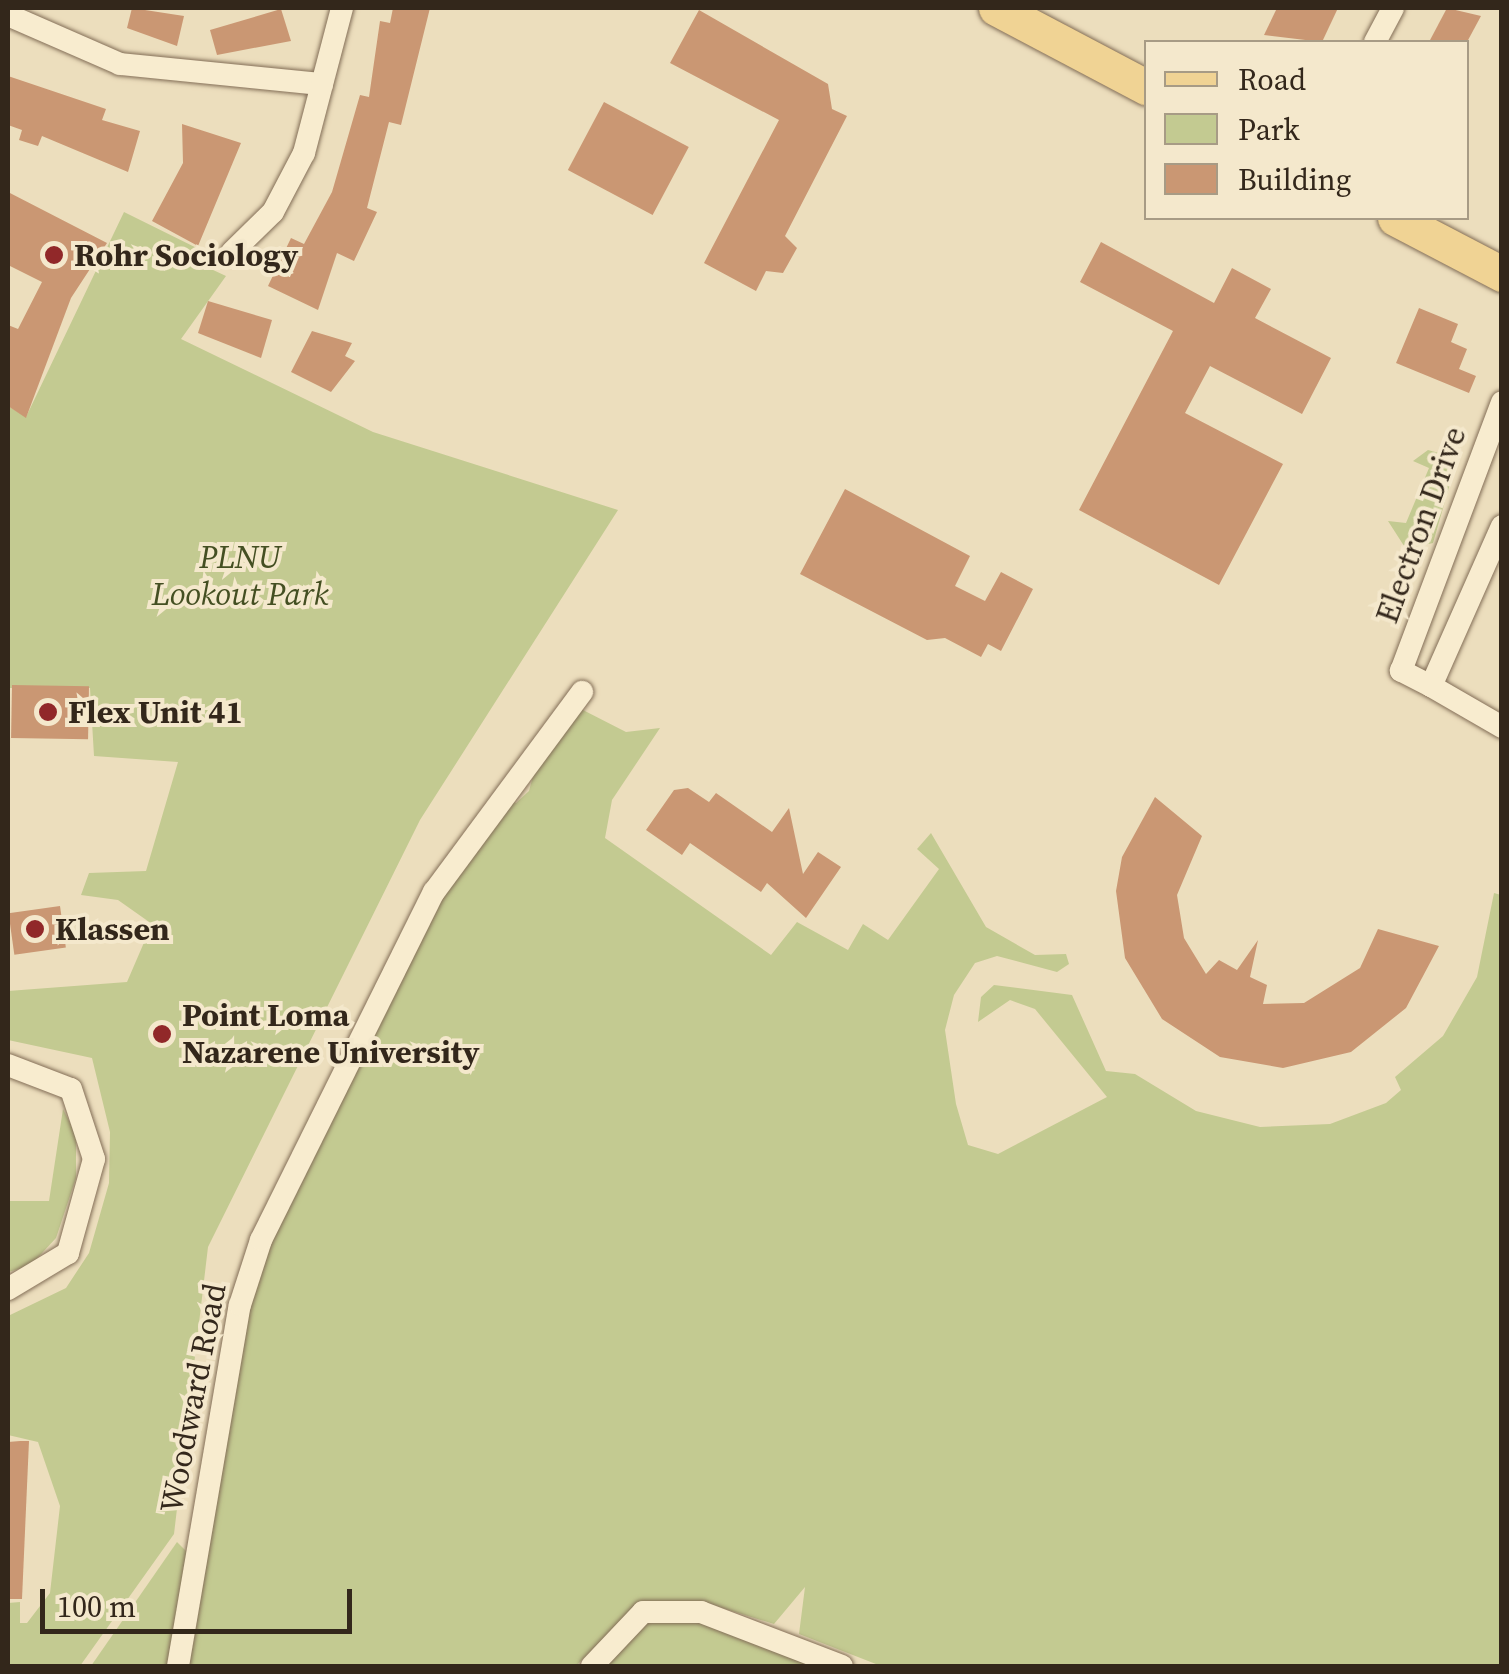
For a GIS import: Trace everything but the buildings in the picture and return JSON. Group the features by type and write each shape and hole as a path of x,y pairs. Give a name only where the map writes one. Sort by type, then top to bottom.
{"main road":[{"path":"1006,10 1144,86"},
{"path":"1399,220 1502,274"}],"street":[{"path":"232,252 273,212 304,153 342,8"},
{"path":"1376,40 1393,8"},
{"path":"8,14 120,64 322,84"},
{"name":"Electron Drive","path":"1431,686 1400,670 1502,402"},
{"path":"1501,529 1431,686 1502,726"},
{"name":"Woodward Road","path":"178,1666 240,1305 261,1240 434,892 582,692"},
{"path":"8,1064 71,1089 94,1159 68,1253 42,1276 8,1289"},
{"path":"592,1666 642,1612 701,1612 842,1666"}],"green space":[{"name":"Point Loma Nazarene University","path":"124,212 219,259 211,269 226,276 181,339 373,432 618,510 420,820 208,1247 174,1534 80,1666 8,1666 8,1603 20,1602 20,1623 27,1623 50,1593 60,1506 38,1442 8,1435 8,1316 66,1288 89,1253 109,1183 110,1132 92,1058 8,1040 8,991 127,982 152,924 118,900 81,895 89,873 146,871 178,762 94,756 90,688 8,688 8,406 26,417"},
{"path":"1428,450 1446,455 1454,470 1433,543 1406,549 1388,521 1406,523 1429,468 1413,461"},
{"path":"581,709 626,732 660,728 612,800 605,838 771,955 797,922 848,950 863,924 888,940 939,869 917,849 931,833 986,927 1035,955 1066,954 1069,964 1057,972 997,956 975,963 954,995 945,1030 956,1104 968,1145 998,1154 1107,1097 1035,1009 1010,1000 978,1022 981,997 994,985 1072,995 1106,1071 1135,1074 1196,1111 1260,1127 1330,1124 1386,1103 1401,1090 1395,1077 1443,1036 1477,977 1494,893 1501,895 1501,1666 881,1666 799,1634 805,1587 774,1624 703,1602 636,1606 576,1666 186,1666 255,1273 459,860 504,799 516,803 529,791 536,765"},
{"path":"63,1109 76,1135 76,1178 56,1238 30,1266 8,1272 8,1201 49,1201"},
{"path":"177,1542 188,1553 171,1666 91,1666"},
{"path":"702,1619 826,1666 601,1666 645,1621"}],"place":[{"name":"Rohr Sociology","path":"54,255"},
{"name":"Flex Unit 41","path":"48,712"},
{"name":"Klassen","path":"35,929"},
{"name":"Point Loma Nazarene University","path":"162,1034"}],"park label":[{"name":"PLNU Lookout Park","path":"240,576"}]}
